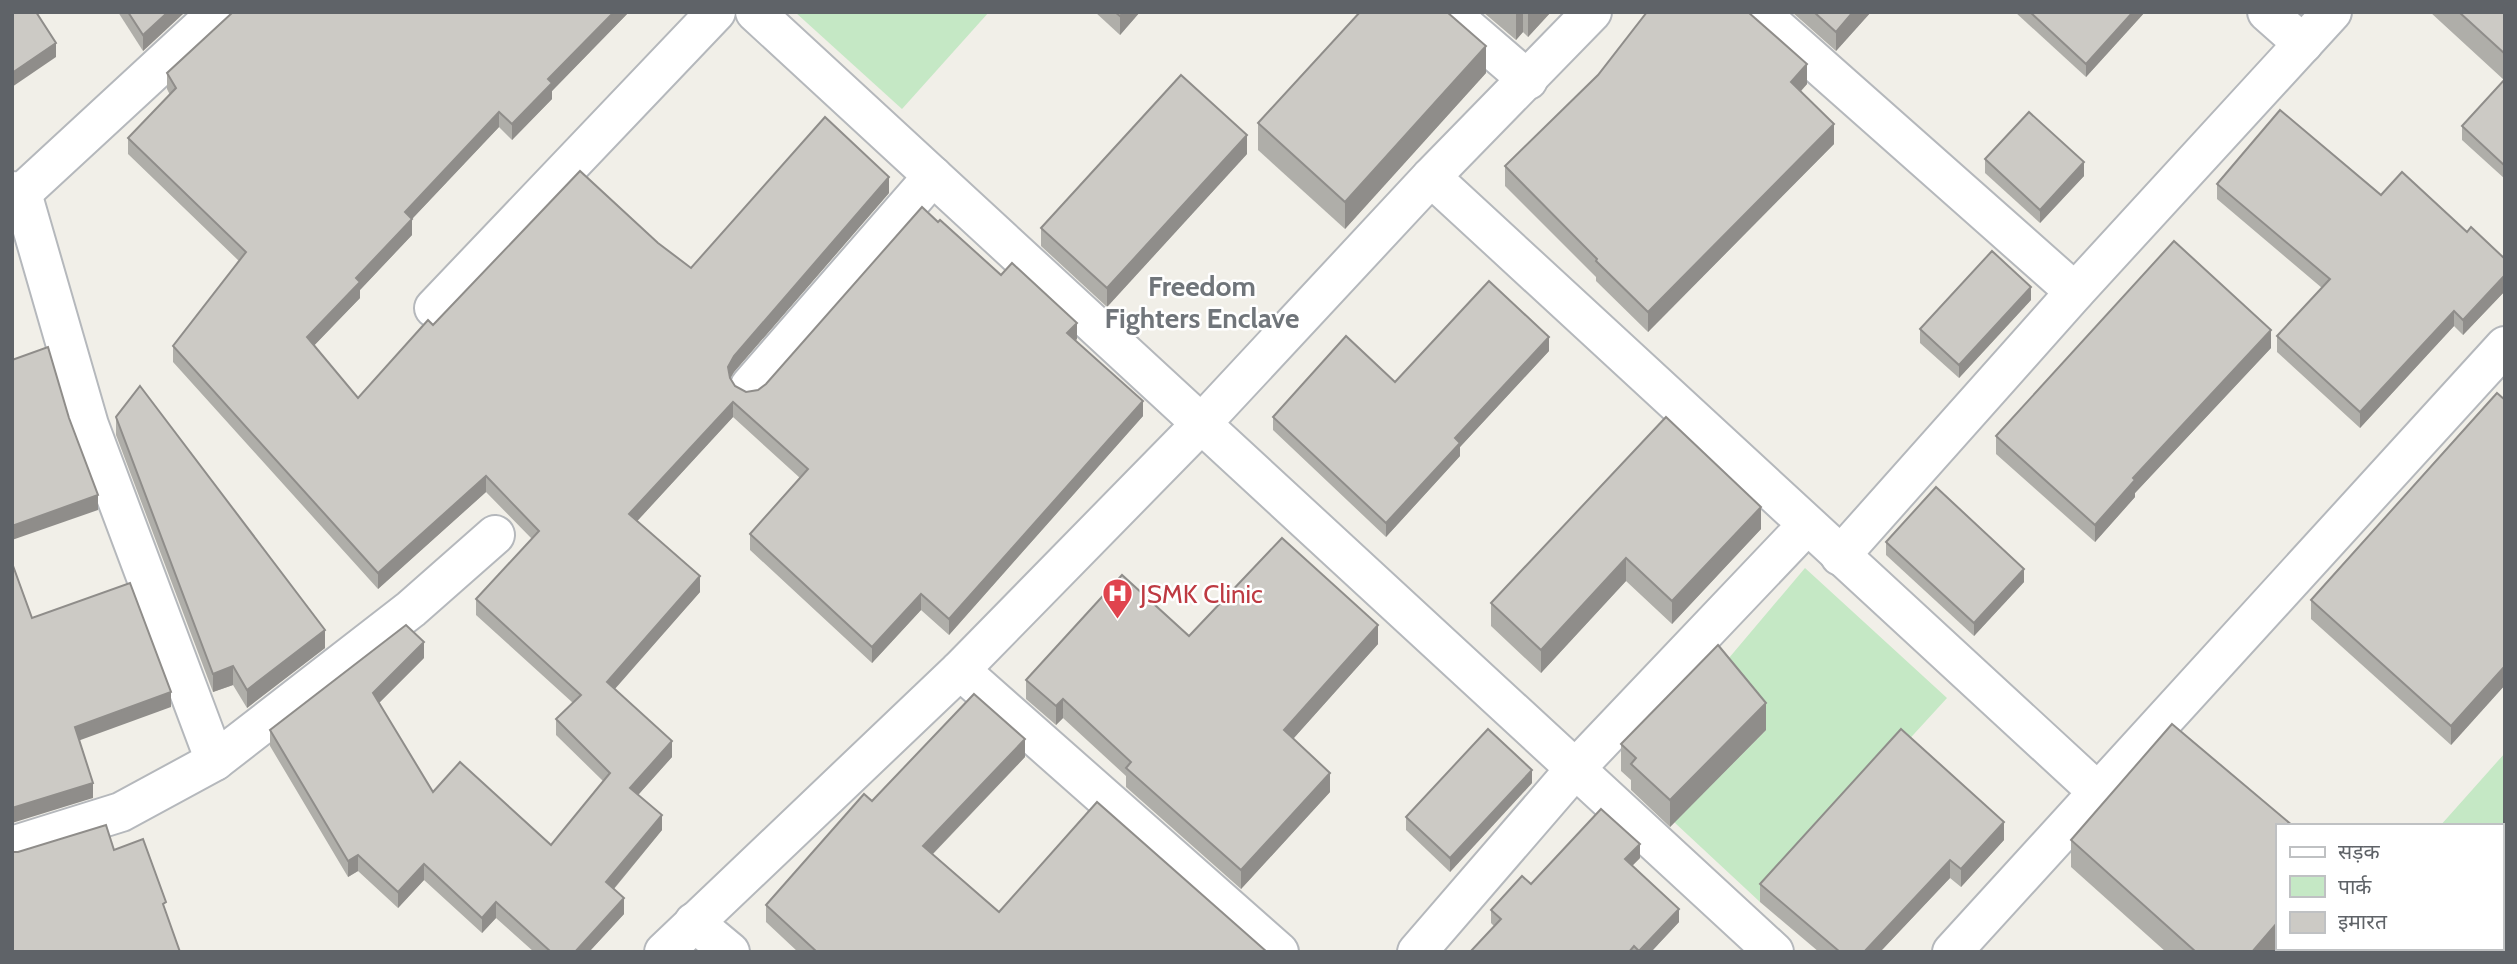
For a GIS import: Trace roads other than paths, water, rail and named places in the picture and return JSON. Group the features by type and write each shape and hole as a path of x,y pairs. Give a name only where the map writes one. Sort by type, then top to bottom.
{"street":[{"path":"215,761 89,425 17,192 218,12"},
{"path":"434,308 716,12"},
{"path":"755,12 1774,952"},
{"path":"1449,12 1528,80"},
{"path":"664,952 960,670 1201,424 1431,177 1592,12"},
{"path":"1759,12 2075,292"},
{"path":"2267,12 2303,44"},
{"path":"1840,556 2075,292 2332,12"},
{"path":"750,386 933,176"},
{"path":"1431,177 2099,793"},
{"path":"1952,952 2505,346"},
{"path":"1417,952 1575,769 1807,525"},
{"path":"12,846 121,812 215,761 411,609 495,535"},
{"path":"960,670 1279,952"},
{"path":"694,922 730,952"}],"place":[{"name":"JSMK Clinic","path":"1117,621"}],"district":[{"name":"Freedom Fighters Enclave","path":"1202,302"}]}
